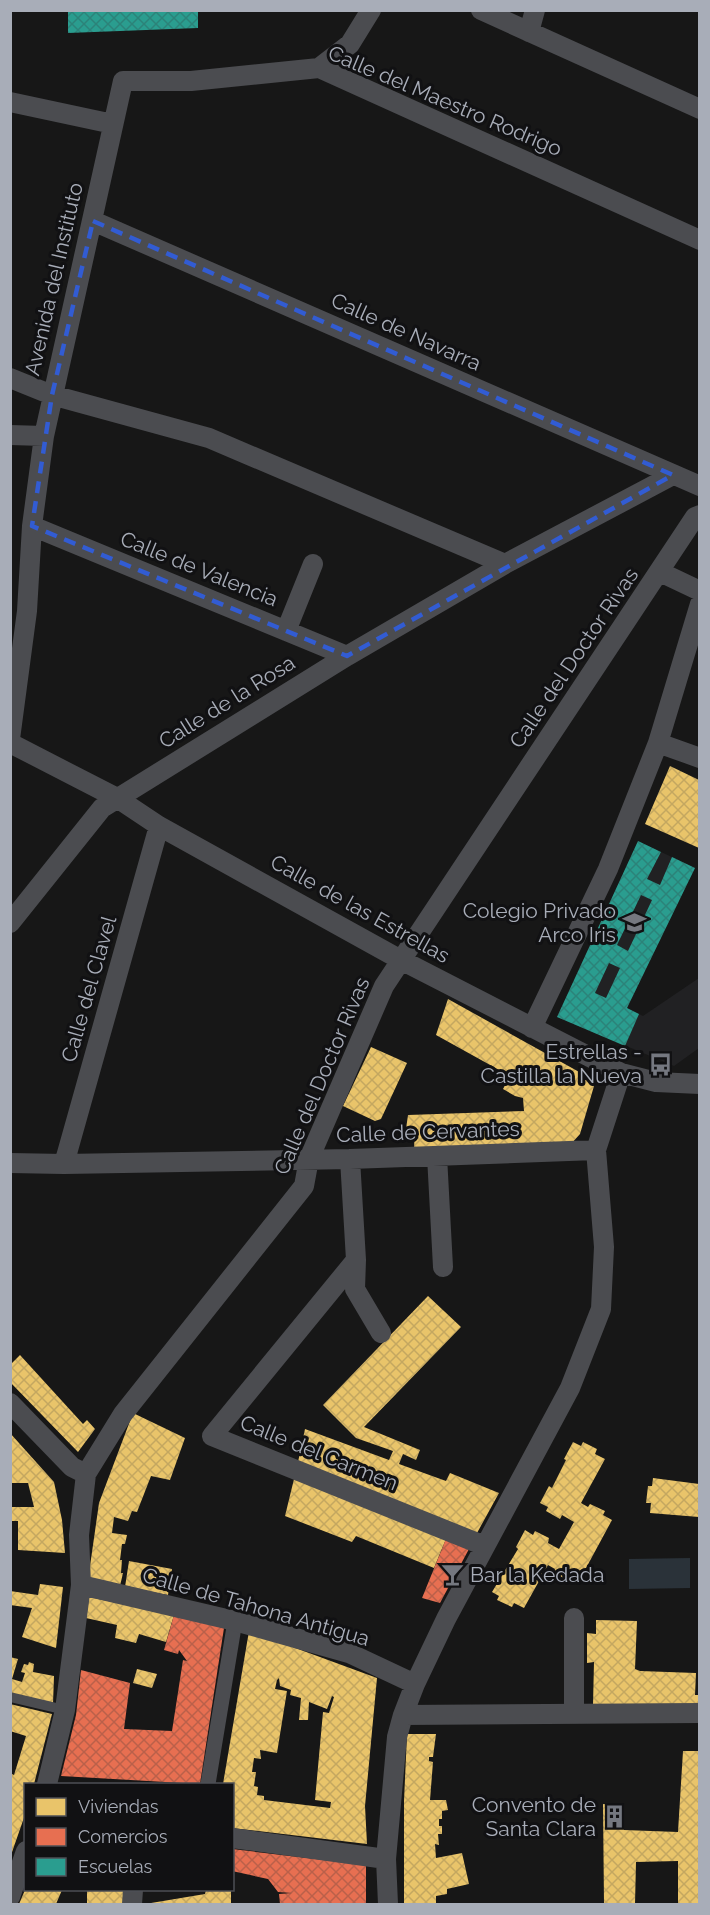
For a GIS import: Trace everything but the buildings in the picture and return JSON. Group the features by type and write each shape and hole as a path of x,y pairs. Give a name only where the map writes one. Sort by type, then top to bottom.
{"street":[{"path":"319,68 350,44 371,10"},
{"path":"481,10 699,109"},
{"path":"529,32 535,10"},
{"name":"Calle del Maestro Rodrigo","path":"123,81 191,81 319,68 699,240"},
{"name":"Avenida del Instituto","path":"10,741 27,611 32,526 44,436 123,81"},
{"path":"10,102 113,124"},
{"name":"Calle de Navarra","path":"93,221 699,486"},
{"path":"10,378 52,395 209,438 505,564"},
{"path":"10,435 44,436"},
{"name":"Calle de la Rosa","path":"10,923 102,808 347,656 505,564 673,475"},
{"name":"Calle del Doctor Rivas","path":"47,1783 65,1710 81,1585 79,1535 86,1474 123,1414 304,1185 309,1159 384,986 699,514"},
{"name":"Calle de Valencia","path":"32,526 347,656"},
{"path":"286,631 313,564"},
{"path":"660,573 699,591"},
{"path":"532,1028 608,869 658,744 699,604"},
{"name":"Calle de las Estrellas","path":"10,741 117,798 159,826 401,960 621,1073 656,1082 695,1080"},
{"path":"658,744 699,758"},
{"name":"Calle del Clavel","path":"64,1164 159,826"},
{"path":"388,1905 386,1859 397,1737 403,1715 446,1619 570,1388 601,1309 604,1247 596,1150 621,1073"},
{"name":"Calle de Cervantes","path":"10,1163 350,1159 596,1150"},
{"path":"437,1156 443,1267"},
{"path":"350,1159 356,1260 355,1289 381,1333"},
{"name":"Calle del Carmen","path":"356,1260 212,1436 485,1546"},
{"path":"10,1403 72,1467 86,1474"},
{"name":"Calle de Tahona Antigua","path":"81,1585 235,1621 349,1653 415,1684"},
{"path":"574,1618 574,1714"},
{"path":"208,1783 235,1621"},
{"path":"403,1715 699,1713"},
{"path":"234,1838 386,1859"},
{"path":"10,1897 24,1857"}],"lane":[{"path":"10,1697 65,1710"}],"highlighted area":[{"path":"93,221 673,475 347,656 32,526 52,395"}],"shaded area":[{"name":"Colegio Privado Arco Iris","path":"638,841 695,868 627,1008 643,1016 699,978 699,1048 674,1066 557,1017"},
{"path":"690,1558 690,1588 629,1589 629,1559"}],"place":[{"name":"Colegio Privado Arco Iris","path":"634,923"},
{"name":"Estrellas - Castilla la Nueva","path":"660,1064"},
{"name":"Bar la Kedada","path":"452,1575"},
{"name":"Convento de Santa Clara","path":"614,1817"}]}
